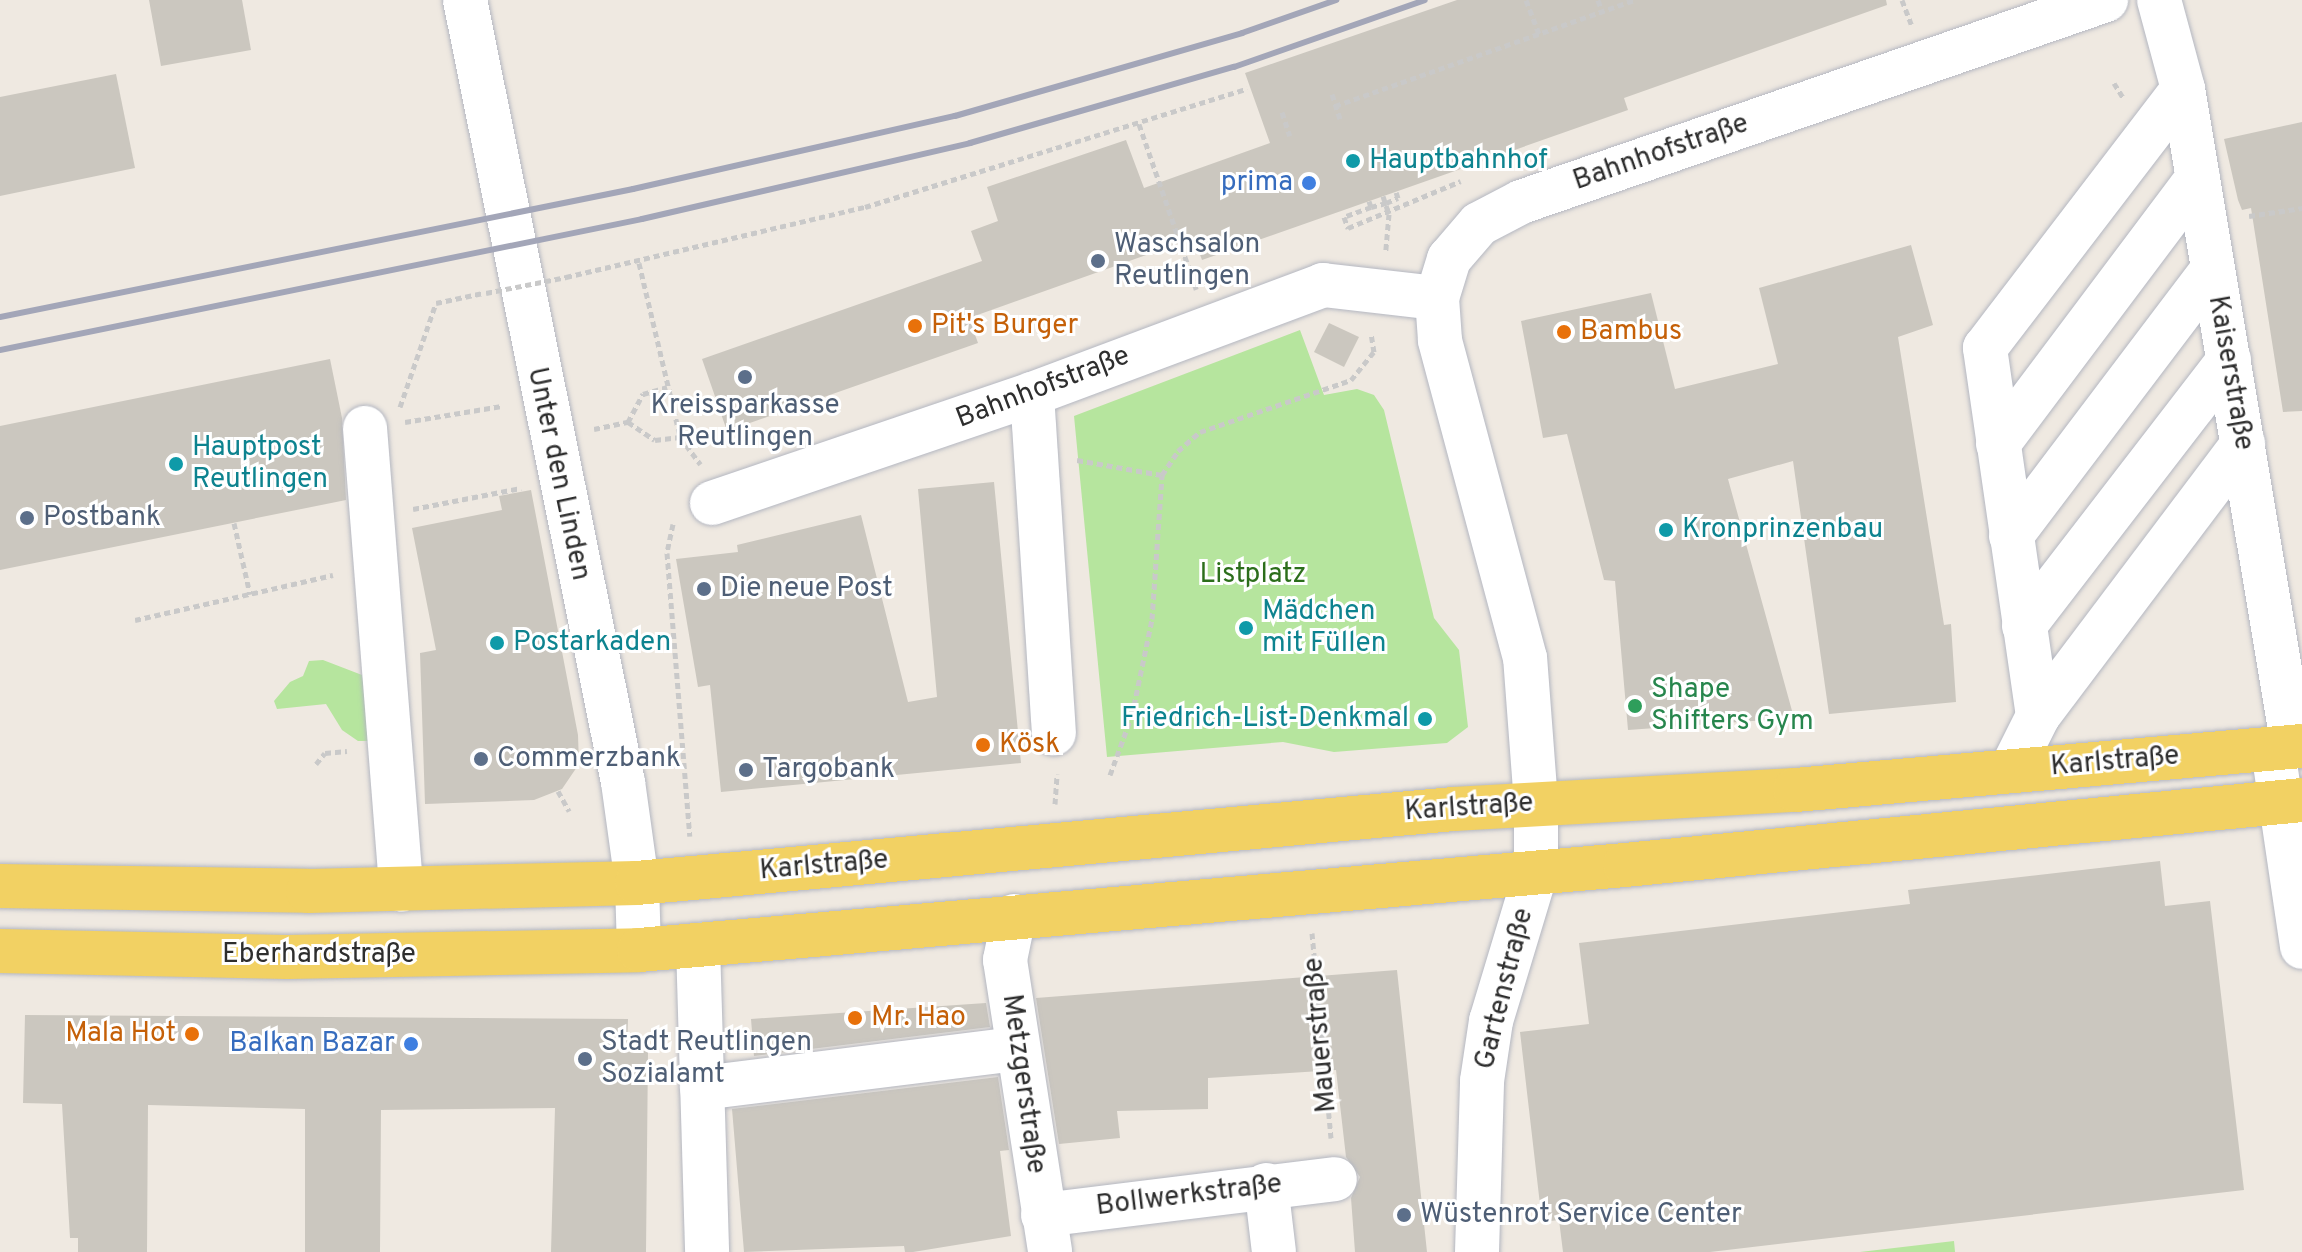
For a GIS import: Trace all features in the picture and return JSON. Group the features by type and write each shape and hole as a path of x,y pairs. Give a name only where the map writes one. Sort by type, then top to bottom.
{"main road":[{"name":"Karlstraße","path":"637,883 1351,818 1536,803 1795,790 2289,748"},
{"name":"Karlstraße","path":"639,950 1536,872 2290,801"},
{"path":"1351,818 1358,888"},
{"path":"0,886 401,890 637,883"},
{"name":"Eberhardstraße","path":"0,951 302,957 639,950"}],"street":[{"name":"Unter den Linden","path":"465,0 623,782 637,883 639,950"},
{"name":"Bahnhofstraße","path":"712,503 1032,394 1323,285 1437,298 1449,259 1464,238 1521,202 2106,0"},
{"name":"Kaiserstraße","path":"2159,0 2183,89 2253,499 2289,748 2290,801 2302,947"},
{"path":"2038,716 1985,348 2183,89"},
{"path":"1998,444 2198,178"},
{"path":"2011,536 2212,270"},
{"path":"1437,298 1440,340 1525,658 1536,803 1536,872"},
{"path":"2024,626 2229,360"},
{"path":"1032,394 1054,733"},
{"path":"383,418 376,516 377,565 401,890"},
{"path":"2011,770 2038,716 2243,444"},
{"name":"Gartenstraße","path":"1477,1252 1482,1081 1491,1021 1536,872"},
{"name":"Metzgerstraße","path":"1014,916 1005,960 1046,1233"},
{"path":"698,945 707,1252"},
{"path":"702,1088 1017,1049"},
{"name":"Bollwerkstraße","path":"1046,1233 1266,1185 1335,1179"},
{"path":"1266,1185 1274,1252"}],"path":[{"path":"1535,0 1526,1 1539,34"},
{"path":"1598,0 1602,11"},
{"path":"1335,106 1634,0"},
{"path":"383,418 436,303 639,263 865,207 1247,89"},
{"path":"1332,94 1340,119"},
{"path":"1282,112 1290,136"},
{"path":"1139,124 1188,267"},
{"path":"1387,205 1370,204 1344,217 1348,228 1387,205 1398,198 1396,192"},
{"path":"2252,216 2302,208"},
{"path":"639,263 680,437 698,458 712,503 674,523 667,553 694,878"},
{"path":"1110,775 1132,715 1152,619 1162,475 1178,451 1200,432 1291,396 1351,380 1374,352"},
{"path":"628,422 643,394 667,387"},
{"path":"421,420 488,409"},
{"path":"582,432 628,422 655,440 680,437"},
{"path":"1036,458 1162,475"},
{"path":"376,516 523,491"},
{"path":"234,523 250,594"},
{"path":"135,620 377,565"},
{"path":"558,791 569,811"},
{"name":"Mauerstraße","path":"1306,892 1335,1179"}],"green space":[{"name":"Listplatz","path":"1300,330 1324,395 1357,389 1374,395 1384,410 1434,618 1459,650 1468,727 1447,743 1334,752 1283,742 1107,757 1074,416"},
{"path":"323,660 362,675 376,741 358,741 342,730 326,704 277,709 274,701 290,682 303,676 309,661"},
{"path":"1954,1241 1955,1252 1860,1252"}],"building":[{"path":"149,0 242,0 251,50 161,66"},
{"path":"1457,0 1886,0 1887,5 1624,98 1628,110 1202,260 1194,238 969,318 978,343 727,431 702,359 982,261 971,231 998,221 987,187 1126,140 1144,188 1270,143 1245,73"},
{"path":"116,74 135,168 0,196 0,97"},
{"path":"2302,122 2302,411 2283,412 2251,208 2242,210 2238,200 2224,139"},
{"path":"1911,245 1933,325 1898,337 1944,625 1951,624 1956,702 1829,714 1793,461 1728,479 1794,718 1628,730 1615,581 1604,580 1567,434 1543,438 1521,321 1651,293 1675,389 1778,364 1759,288"},
{"path":"1329,323 1359,337 1344,367 1314,352"},
{"name":"Hauptpost Reutlingen","path":"330,359 342,418 346,500 0,570 0,426"},
{"path":"994,482 1021,763 721,792 710,685 698,687 676,559 738,552 737,545 861,515 908,702 937,697 918,489"},
{"name":"Postarkaden","path":"531,490 578,735 579,764 562,789 534,800 425,804 420,653 436,650 412,528 502,510 499,496"},
{"path":"2160,861 2165,906 2210,901 2244,1190 1710,1252 1563,1252 1559,1220 1542,1222 1520,1032 1589,1024 1579,943 1910,904 1908,890"},
{"path":"1397,970 1427,1252 1355,1252 1351,1198 1360,1177 1346,1157 1336,1070 1208,1078 1208,1109 1117,1111 1120,1138 1059,1144 1036,998"},
{"path":"986,1003 990,1027 754,1056 751,1019"},
{"path":"25,1015 628,1019 627,1051 648,1051 646,1252 551,1252 555,1108 381,1110 380,1252 305,1252 305,1109 148,1105 147,1252 78,1252 78,1238 70,1238 62,1104 23,1103"},
{"path":"998,1077 1009,1150 1000,1151 1011,1236 913,1252 905,1252 904,1246 744,1252 732,1109"}],"railway":[{"path":"0,317 633,189 955,116 1242,33 1336,0"},
{"path":"0,350 642,219 970,143 1234,67 1425,0"}],"place":[{"name":"Hauptbahnhof","path":"1353,161"},
{"name":"prima","path":"1309,183"},
{"name":"Waschsalon Reutlingen","path":"1098,261"},
{"name":"Pit's Burger","path":"915,326"},
{"name":"Bambus","path":"1564,332"},
{"name":"Kreissparkasse Reutlingen","path":"745,377"},
{"name":"Hauptpost Reutlingen","path":"176,464"},
{"name":"Postbank","path":"27,518"},
{"name":"Kronprinzenbau","path":"1666,530"},
{"name":"Die neue Post","path":"704,589"},
{"name":"Mädchen mit Füllen","path":"1246,628"},
{"name":"Postarkaden","path":"497,643"},
{"name":"Shape Shifters Gym","path":"1635,706"},
{"name":"Friedrich-List-Denkmal","path":"1425,719"},
{"name":"Kösk","path":"983,745"},
{"name":"Commerzbank","path":"481,759"},
{"name":"Targobank","path":"746,770"},
{"name":"Mr. Hao","path":"855,1018"},
{"name":"Mala Hot","path":"192,1034"},
{"name":"Balkan Bazar","path":"411,1044"},
{"name":"Stadt Reutlingen Sozialamt","path":"585,1059"},
{"name":"Wüstenrot Service Center","path":"1404,1215"}]}
